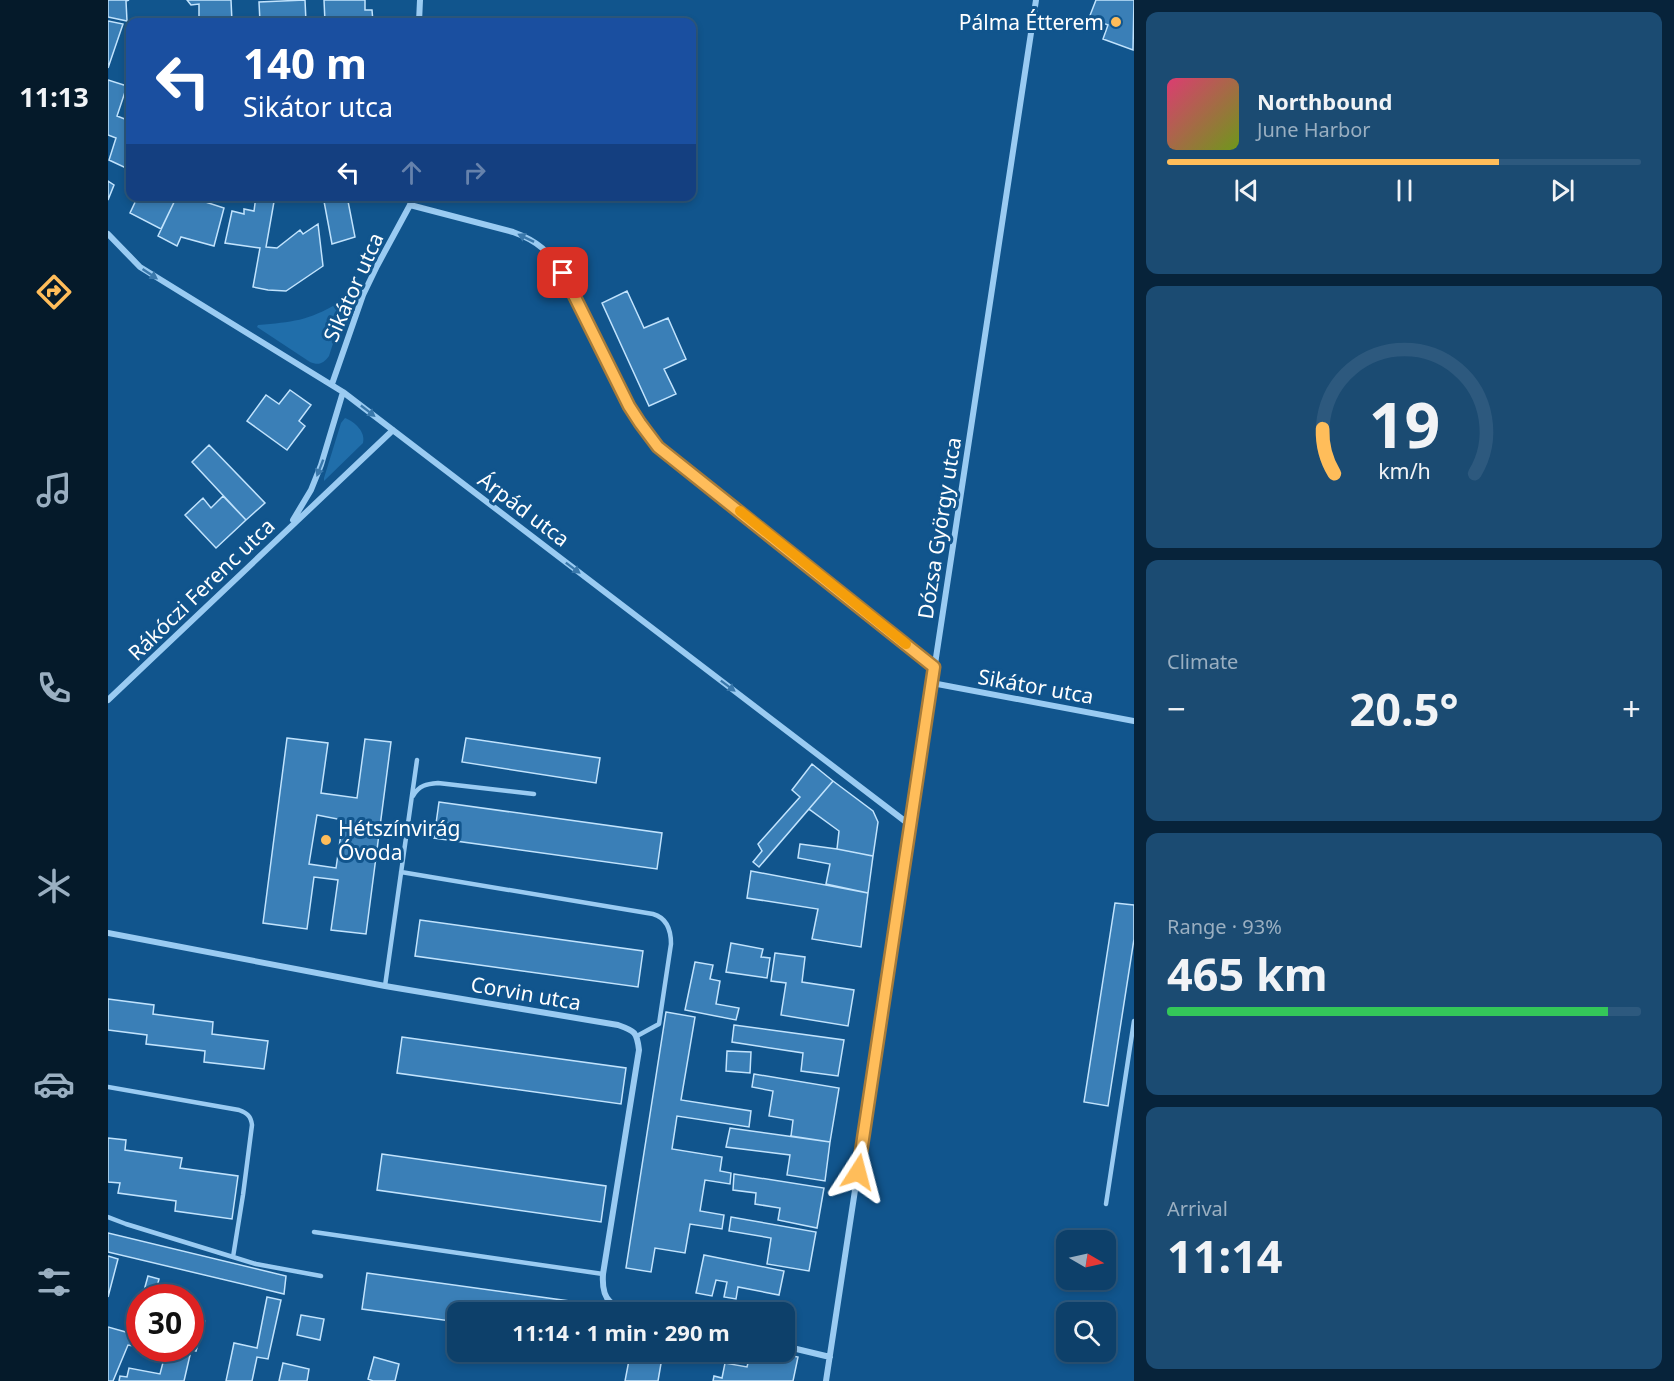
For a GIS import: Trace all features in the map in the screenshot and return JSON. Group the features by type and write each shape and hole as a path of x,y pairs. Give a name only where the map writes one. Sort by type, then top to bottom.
{"street":[{"path":"419,18 420,0"},
{"name":"Dózsa György utca","path":"826,1381 1036,0"},
{"name":"Sikátor utca","path":"332,384 363,295 411,201"},
{"path":"410,205 513,232 528,237 542,246 563,273 629,406 658,447 934,667"},
{"name":"Árpád utca","path":"108,234 140,267 343,392 910,825"},
{"name":"Rákóczi Ferenc utca","path":"290,526 311,489 321,465 343,392"},
{"name":"Rákóczi Ferenc utca","path":"108,700 393,430"},
{"name":"Sikátor utca","path":"932,683 1134,721"},
{"name":"Corvin utca","path":"108,933 385,986 618,1025 637,1035"},
{"path":"612,1302 604,1296 603,1274 639,1050 637,1035"},
{"path":"795,1349 830,1357"}],"lane":[{"path":"385,986 417,760"},
{"path":"411,801 417,789 429,784 534,794"},
{"path":"401,872 652,914 663,919 671,933 671,944 659,1024 637,1035"},
{"path":"1106,1204 1134,1021"},
{"path":"1127,1066 1134,1066"},
{"path":"108,1087 239,1110 251,1118 243,1195 233,1257"},
{"path":"108,1216 126,1224 256,1264 321,1276"},
{"path":"314,1232 603,1274"}],"shaded area":[{"path":"342,303 344,309 329,356 321,363 310,362 257,327 308,317"},
{"path":"345,418 359,428 363,435 363,443 324,481 341,423"}],"building":[{"path":"108,0 129,0 126,1 126,21 108,17"},
{"path":"187,0 231,0 232,18 199,18 199,4 191,5"},
{"path":"305,0 306,18 260,18 259,2"},
{"path":"324,0 365,0 365,10 372,10 373,18 325,18"},
{"name":"Pálma Étterem","path":"1096,0 1134,0 1133,50 1103,39 1108,25 1089,18"},
{"path":"108,21 123,24 108,68"},
{"path":"108,80 126,86 117,116 126,119 126,168 109,160 116,138 108,135"},
{"path":"108,181 114,185 108,200"},
{"path":"136,201 175,201 161,229 130,213"},
{"path":"175,201 202,201 224,208 214,246 181,237 177,246 158,236"},
{"path":"255,201 274,201 266,247 277,248 300,230 303,234 318,224 323,266 286,291 253,287 260,248 225,243 232,211 244,214 244,209 254,211"},
{"path":"324,201 348,201 355,237 332,244"},
{"path":"627,291 644,328 668,318 686,359 664,369 676,394 649,406 602,303"},
{"path":"290,390 311,405 299,421 305,426 287,450 247,421 266,395 279,404"},
{"path":"209,445 265,503 246,520 192,462"},
{"path":"223,496 246,520 216,548 185,515 203,498 211,508"},
{"path":"287,738 328,743 321,793 357,798 365,739 391,742 366,934 331,930 338,880 314,877 307,929 263,923","holes":["317,815 343,820 336,868 309,864"]},
{"path":"466,738 600,758 596,783 462,762"},
{"path":"812,764 833,781 759,867 753,862 762,851 758,844 800,797 792,790"},
{"path":"833,781 873,811 878,822 873,856 837,849 839,831 809,809"},
{"path":"439,802 662,833 657,869 434,838"},
{"path":"800,844 873,856 868,893 826,884 830,864 798,858"},
{"path":"751,871 868,893 861,947 812,939 818,909 747,898"},
{"path":"1115,903 1134,905 1134,939 1108,1106 1084,1102"},
{"path":"420,920 643,951 638,987 415,956"},
{"path":"731,943 763,949 761,957 770,958 767,978 726,972"},
{"path":"775,953 805,957 802,982 854,990 848,1026 781,1015 786,983 771,981"},
{"path":"695,962 713,965 710,979 720,981 716,1004 739,1008 736,1020 685,1010"},
{"path":"108,999 154,1005 153,1014 213,1022 212,1034 268,1041 264,1069 204,1062 205,1051 146,1044 147,1035 108,1030"},
{"path":"666,1012 695,1017 681,1100 751,1111 749,1127 677,1116 672,1149 722,1157 720,1171 731,1173 730,1184 705,1180 700,1211 724,1215 722,1229 690,1224 685,1253 655,1248 651,1272 626,1268"},
{"path":"734,1025 844,1040 838,1076 801,1071 803,1053 732,1042"},
{"path":"402,1037 626,1068 621,1104 397,1073"},
{"path":"727,1051 751,1052 750,1073 726,1071"},
{"path":"754,1074 839,1088 830,1142 791,1136 793,1120 769,1116 773,1091 752,1087"},
{"path":"730,1128 830,1142 825,1181 787,1175 790,1155 726,1147"},
{"path":"108,1138 126,1140 125,1150 182,1158 180,1168 238,1176 232,1219 175,1211 176,1201 118,1193 120,1183 108,1182"},
{"path":"382,1154 606,1186 601,1222 377,1190"},
{"path":"734,1174 824,1188 817,1228 778,1220 780,1208 755,1204 756,1193 733,1190"},
{"path":"731,1217 816,1232 809,1271 767,1264 771,1238 729,1231"},
{"path":"108,1233 286,1276 284,1294 108,1252"},
{"path":"704,1255 784,1271 779,1295 738,1287 736,1299 724,1297 727,1282 716,1280 712,1296 696,1293"},
{"path":"108,1256 118,1259 108,1297"},
{"path":"367,1273 577,1302 447,1302 447,1321 362,1309"},
{"path":"148,1276 159,1279 158,1284 146,1284"},
{"path":"267,1297 281,1300 268,1359 257,1357 252,1381 226,1381 234,1343 257,1348"},
{"path":"301,1315 324,1319 320,1340 297,1335"},
{"path":"108,1327 126,1332 126,1350 113,1381 108,1381"},
{"path":"795,1356 798,1357 793,1381 713,1381 714,1376 722,1378 725,1363 747,1367 748,1362 795,1362"},
{"path":"374,1357 399,1364 395,1381 368,1379"},
{"path":"163,1362 188,1362 184,1381 119,1381 120,1376 127,1377 129,1368 160,1374"},
{"path":"629,1362 661,1362 658,1381 625,1381"},
{"path":"283,1363 309,1369 307,1381 279,1381"}],"slow traffic":[{"path":"740,511 906,644"}],"place":[{"name":"Pálma Étterem","path":"1116,22"},
{"name":"Hétszínvirág Óvoda","path":"326,840"}],"route":[{"path":"563,273 629,406 658,447 934,667 858,1172"}]}
